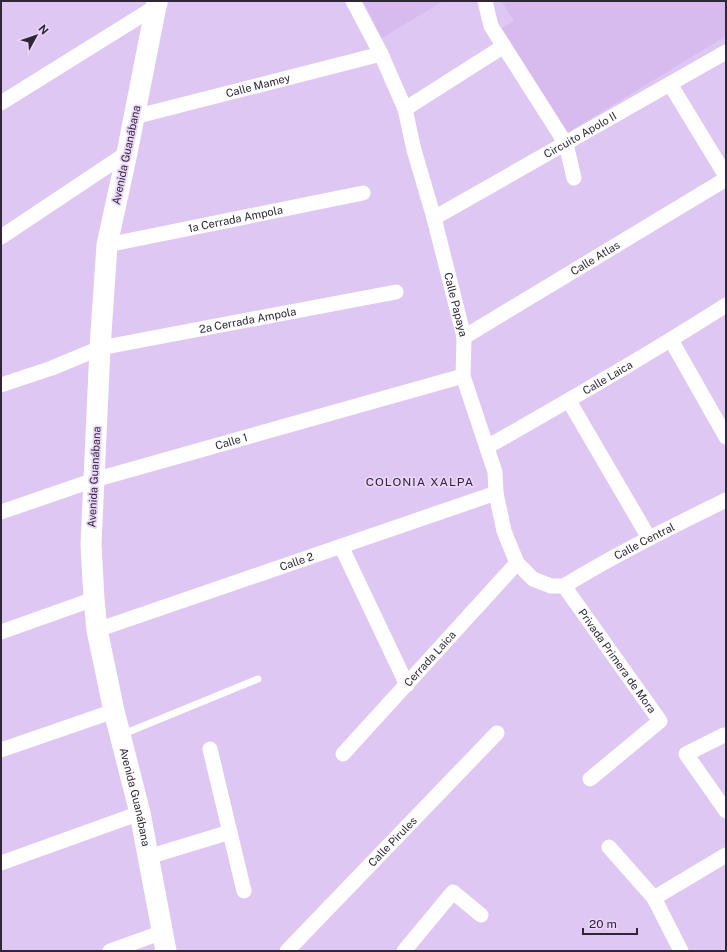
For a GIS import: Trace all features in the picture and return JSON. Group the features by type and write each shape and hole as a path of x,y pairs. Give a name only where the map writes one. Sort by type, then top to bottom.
{"street":[{"name":"Calle Papaya","path":"353,1 381,54 405,109 414,150 434,218 464,337 463,376 495,472 496,493 504,531 517,563 533,579 551,586 564,586"},
{"path":"486,1 491,26 566,144 574,178"},
{"path":"1,103 160,3"},
{"name":"Avenida Guanábana","path":"160,3 107,245 100,348 91,544 97,630 114,711 140,813 165,942"},
{"path":"405,109 504,46"},
{"name":"Circuito Apolo II","path":"434,218 726,52"},
{"name":"Calle Mamey","path":"134,117 381,54"},
{"path":"670,84 726,178"},
{"path":"1,237 127,153"},
{"name":"Calle Atlas","path":"464,337 726,178"},
{"name":"1a Cerrada Ampola","path":"107,245 364,193"},
{"name":"2a Cerrada Ampola","path":"1,385 52,368 100,348 396,292"},
{"name":"Calle Laica","path":"487,447 569,401 726,305"},
{"path":"671,340 726,437"},
{"name":"Calle 1","path":"1,512 94,480 463,376"},
{"path":"569,401 649,538"},
{"name":"Calle 2","path":"97,630 496,493"},
{"name":"Calle Central","path":"564,586 604,562 649,538 726,500"},
{"path":"341,546 407,685"},
{"name":"Cerrada Laica","path":"343,754 517,563"},
{"name":"Privada Primera de Mora","path":"564,586 660,722 590,779"},
{"path":"1,632 94,599"},
{"path":"1,750 114,711"},
{"name":"Calle Pirules","path":"287,951 498,733"},
{"path":"724,735 686,754 726,811"},
{"path":"210,749 244,891"},
{"path":"1,863 140,813"},
{"path":"148,857 230,832"},
{"path":"609,847 654,898 681,951"},
{"path":"654,898 726,855"},
{"path":"404,951 453,892 481,915"},
{"path":"110,951 165,942"}],"lane":[{"path":"121,735 258,679"}],"shaded area":[{"path":"363,1 443,1 382,38"},
{"path":"501,1 725,1 726,36 567,133 502,28 514,21"}],"district":[{"name":"COLONIA XALPA","path":"420,482"}]}
